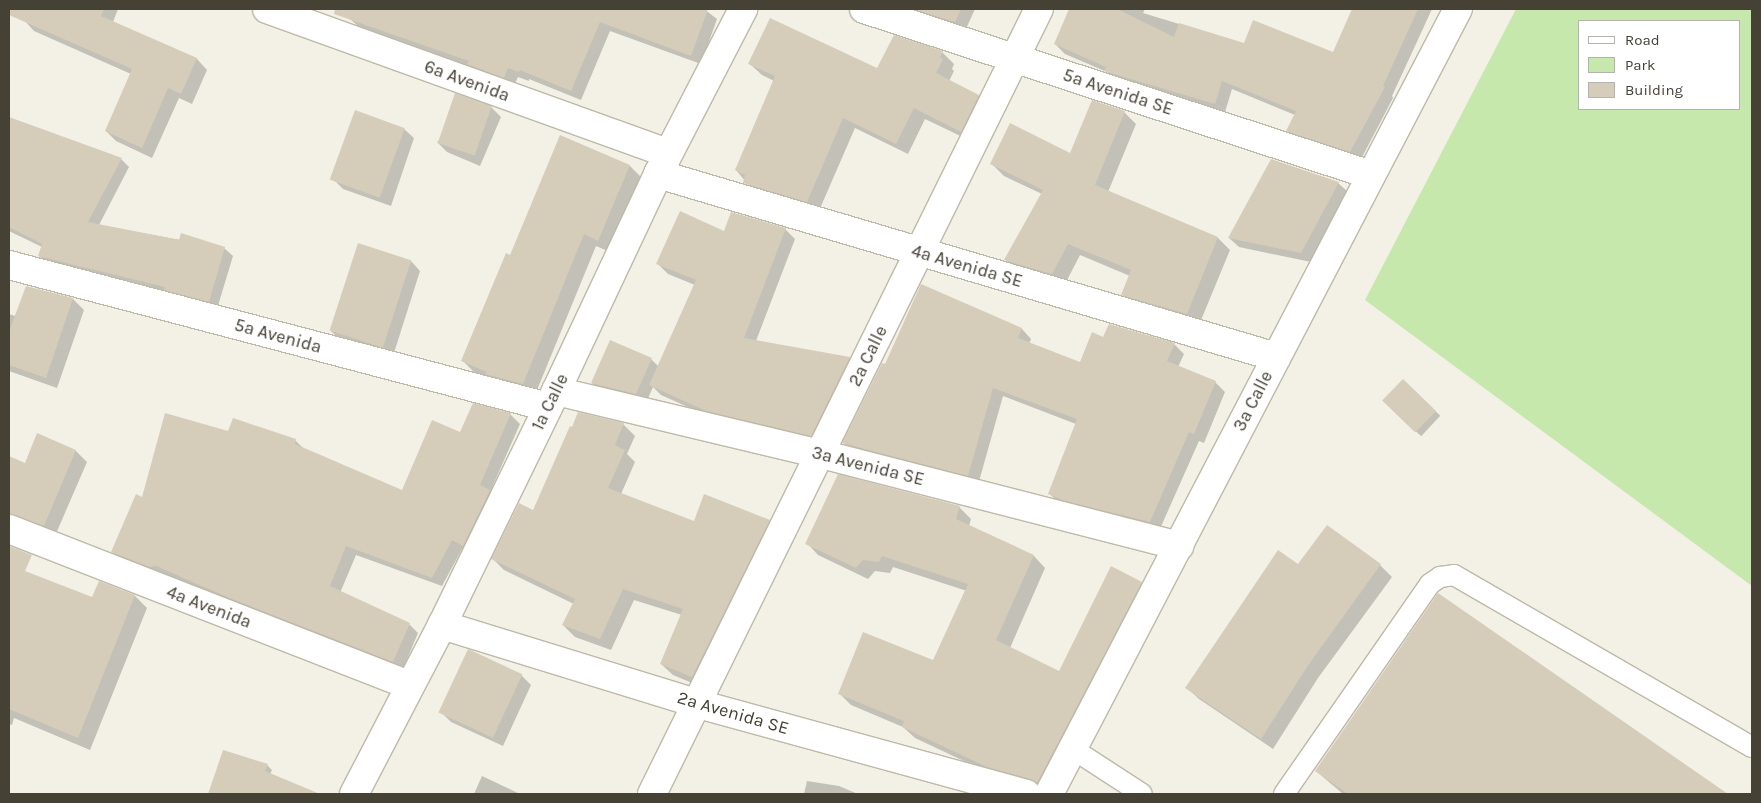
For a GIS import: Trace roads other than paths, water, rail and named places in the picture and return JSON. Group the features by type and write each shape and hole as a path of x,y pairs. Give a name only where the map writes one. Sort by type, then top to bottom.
{"street":[{"name":"6a Avenida","path":"267,9 663,164"},
{"name":"1a Calle","path":"354,794 409,685 442,625 663,164 743,9"},
{"name":"5a Avenida SE","path":"864,9 1371,175"},
{"name":"2a Calle","path":"652,794 1039,9"},
{"name":"3a Calle","path":"1049,794 1458,9"},
{"name":"4a Avenida SE","path":"663,164 919,252 1276,357"},
{"name":"5a Avenida","path":"9,265 552,399"},
{"name":"3a Avenida SE","path":"552,399 820,454 1178,546"},
{"name":"4a Avenida","path":"9,529 409,685"},
{"name":"2a Avenida SE","path":"442,625 698,704 1026,794"}],"lane":[{"path":"1284,794 1430,584 1440,577 1454,575 1752,747"},
{"path":"1073,749 1142,794"}]}
